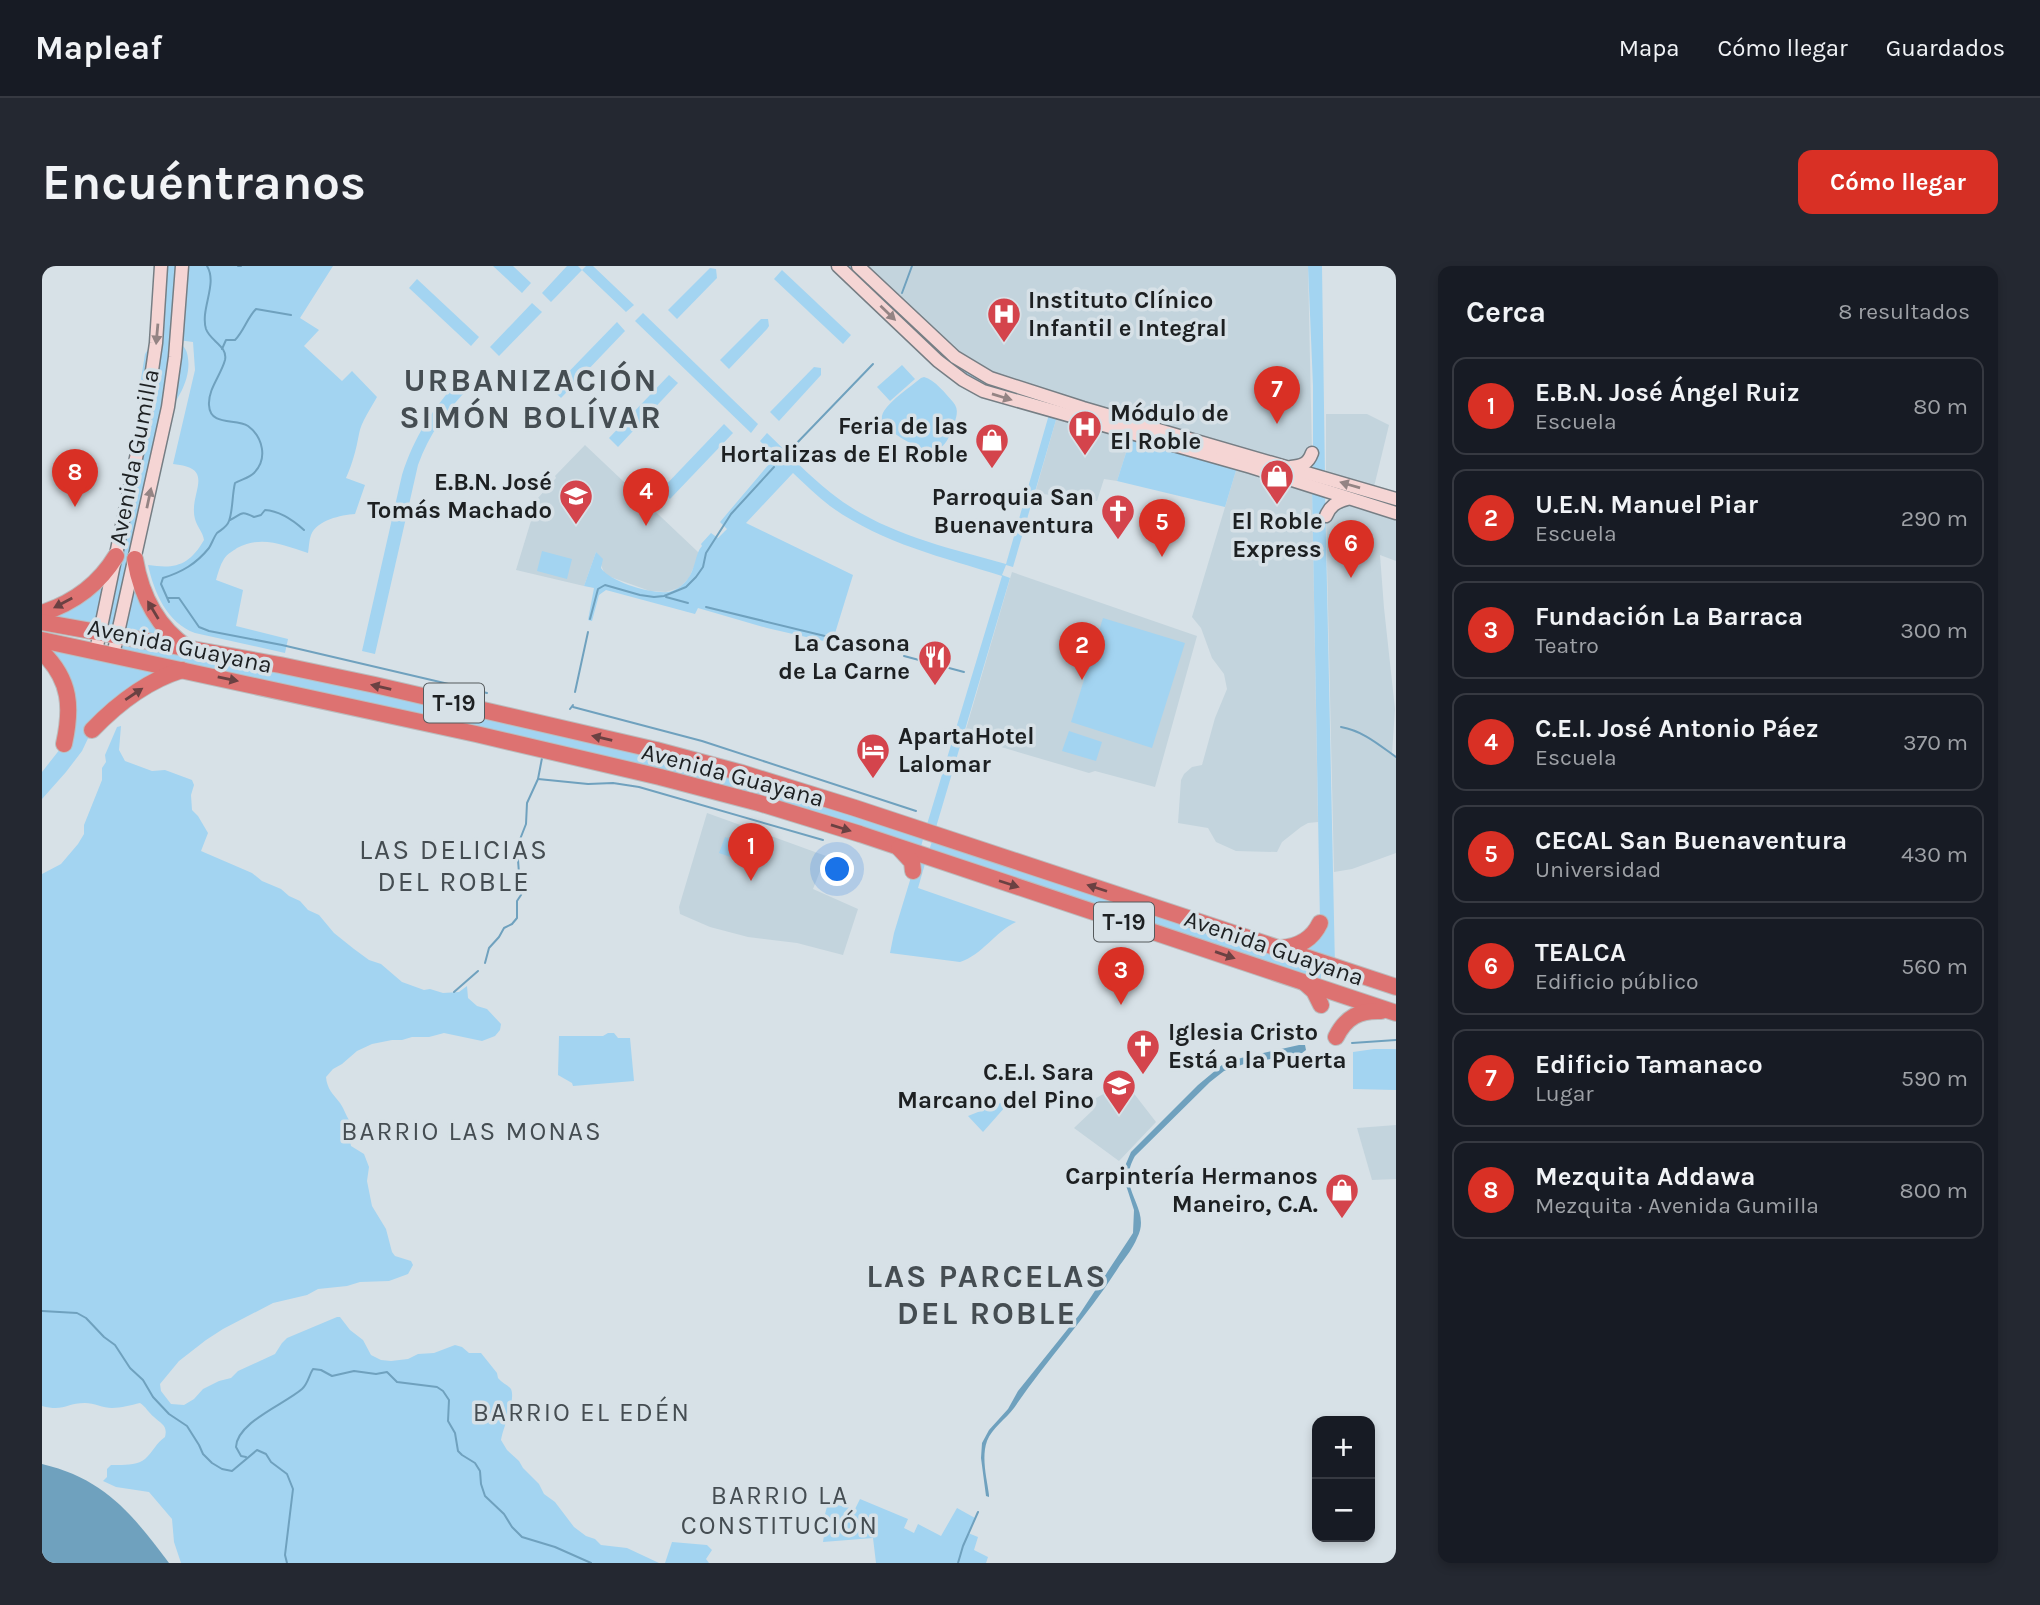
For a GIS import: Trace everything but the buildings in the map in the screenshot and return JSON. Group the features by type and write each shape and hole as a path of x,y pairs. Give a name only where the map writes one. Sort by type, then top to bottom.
{"highway":[{"path":"42,613 61,606 94,584 116,556"},
{"path":"135,559 140,586 158,620 190,649"},
{"name":"Avenida Guayana","path":"42,622 362,682 656,750 799,790 908,826 937,826 1278,948 1396,987"},
{"name":"Avenida Guayana","path":"42,640 364,709 660,777 759,803 1394,1012"},
{"path":"42,652 62,678 68,700 64,744"},
{"path":"92,730 116,707 144,687 158,678 184,670"},
{"path":"908,826 937,826"},
{"path":"897,847 909,858 917,874 932,865 944,863"},
{"path":"1278,948 1305,941 1320,923"},
{"path":"1303,982 1314,991 1321,1004"},
{"path":"1336,1037 1344,1023 1356,1014 1371,1011 1394,1012"}],"street":[{"name":"Avenida Gumilla","path":"96,651 153,372 162,266"},
{"name":"Avenida Gumilla","path":"113,655 170,395 182,266"},
{"path":"838,266 938,360 963,380 983,391 1251,467 1396,513"},
{"path":"858,266 955,357 989,378 1396,499"},
{"path":"1289,468 1305,464 1312,453"},
{"path":"1326,516 1333,505 1347,499"}],"shaded area":[{"path":"161,266 333,266 300,318 319,330 304,346 342,381 352,371 377,397 362,425 346,478 365,485 355,514 337,517 318,526 311,535 308,553 272,543 255,542 230,553 219,569 216,580 243,590 236,626 288,639 285,653 195,633 169,614 158,596 148,565 180,564 193,555 204,540 194,509 198,476 187,466 173,464 195,370 193,342 178,340 186,351 188,370 180,394 166,415 135,559 175,639 541,724 925,831 1002,576 913,548 870,530 830,506 793,473 746,523 853,575 832,643 698,608 695,614 606,590 599,595 592,621 588,620 594,588 584,586 596,552 603,559 601,568 606,573 632,586 668,592 685,582 690,576 701,544 711,533 718,538 727,529 720,522 775,457 760,441 767,433 823,486 871,519 914,537 1006,564 1050,411 972,385 838,266 858,266 955,357 1054,399 1058,413 1013,567 1006,565 1002,575 1010,578 934,834 1278,948 1320,923 1312,487 1325,478 1396,499 1396,513 1325,492 1335,967 1321,963 1321,988 927,857 918,888 1016,922 968,959 960,962 890,953 918,854 759,803 184,670 92,730 82,751 42,799 42,772 64,744 68,722 42,640 113,655 117,636 42,622 109,567 149,397 141,379 145,354 157,336","holes":["925,832 934,835 927,857 919,854"]},
{"path":"493,266 513,266 531,283 522,293"},
{"path":"567,266 578,266 582,270 551,302 542,293"},
{"path":"586,266 593,266 634,305 626,312 582,270"},
{"path":"860,266 1308,266 1312,453 1299,466 974,370"},
{"path":"1308,266 1322,266 1325,477 1313,474 1313,386"},
{"path":"710,268 716,269 717,278 677,319 668,310"},
{"path":"782,270 851,335 843,344 774,279"},
{"path":"417,279 479,337 471,346 409,288"},
{"path":"532,303 542,312 499,356 490,347"},
{"path":"643,313 758,424 751,433 635,321"},
{"path":"761,319 768,319 769,326 729,369 720,360"},
{"path":"617,322 625,331 561,398 552,389"},
{"path":"902,365 915,379 890,401 877,387"},
{"path":"814,367 821,368 821,375 779,421 770,412"},
{"path":"669,375 678,383 618,447 609,438"},
{"path":"924,377 944,391 957,411 948,438 940,448 933,451 905,440 882,421 883,412 891,402"},
{"path":"460,379 469,388 439,423 418,465 375,654 362,651 407,461 425,424"},
{"name":"Módulo de El Roble","path":"1058,413 1132,434 1117,481 1104,479 1097,501 1035,493"},
{"path":"1326,414 1367,414 1389,425 1373,491 1326,477"},
{"path":"724,424 733,433 670,499 661,490"},
{"path":"1132,434 1238,464 1225,507 1117,481"},
{"name":"E.B.N. José Tomás Machado","path":"585,445 698,552 689,578 679,588 666,592 650,591 605,575 596,552 584,586 516,570 538,498"},
{"path":"1238,464 1312,487 1318,822 1301,827 1282,842 1277,852 1236,851 1216,842 1208,828 1178,823 1181,780 1192,767 1202,765 1215,718 1227,689 1224,674 1212,658 1201,628 1192,617"},
{"path":"1340,500 1396,513 1396,561 1380,555 1395,709 1392,754 1396,757 1396,853 1352,869 1334,872 1326,516"},
{"path":"542,551 572,559 567,579 537,571"},
{"path":"1012,572 1197,636 1155,787 1095,771 1089,773 964,736"},
{"path":"1103,618 1185,643 1152,748 1071,722"},
{"path":"121,726 119,750 125,761 152,771 165,770 192,780 192,810 208,833 201,851 252,873 300,901 308,910 319,915 334,933 354,949 369,960 381,964 402,982 443,993 459,992 467,986 468,998 477,1006 487,1009 501,1024 495,1036 482,1041 444,1033 372,1044 357,1051 326,1077 329,1088 352,1124 349,1137 351,1146 364,1154 369,1167 367,1181 372,1206 386,1229 392,1252 395,1256 411,1261 413,1265 408,1274 389,1281 360,1282 318,1289 307,1295 273,1303 223,1329 179,1361 160,1384 161,1391 171,1404 184,1405 203,1389 231,1378 238,1371 275,1354 287,1338 337,1317 363,1340 371,1355 381,1360 408,1359 455,1345 469,1353 481,1353 498,1378 511,1389 511,1407 501,1440 539,1484 544,1494 555,1502 574,1527 601,1545 627,1548 659,1563 181,1563 174,1542 172,1519 149,1492 116,1487 103,1481 111,1465 133,1464 145,1459 165,1437 166,1430 163,1425 140,1403 112,1408 85,1403 60,1408 42,1406 42,874 61,864 84,834 84,825 102,780 105,755 117,727"},
{"path":"1069,731 1102,742 1096,761 1062,751"},
{"path":"707,813 826,856 813,889 858,909 843,955 797,943 748,937 710,927 680,914 679,907"},
{"path":"725,837 753,847 747,863 719,853"},
{"path":"614,1033 618,1038 630,1038 634,1081 573,1086 558,1075 559,1036 603,1036"},
{"path":"1305,1045 1306,1050 1224,1071 1135,1156 1129,1179 1141,1223 1137,1238 1095,1302 1014,1408 989,1436 984,1454 989,1497 986,1496 981,1458 982,1443 989,1430 1079,1315 1133,1233 1134,1210 1124,1179 1125,1166 1131,1152 1198,1085 1222,1065"},
{"path":"1396,1049 1396,1090 1353,1089 1353,1052"},
{"name":"C.E.I. Sara Marcano del Pino","path":"1125,1082 1156,1122 1119,1161 1074,1128 1093,1110 1089,1102"},
{"path":"1013,1098 983,1132 968,1116"},
{"path":"1396,1125 1396,1179 1372,1180 1357,1128"},
{"path":"42,1464 83,1479 100,1489 129,1514 169,1563 42,1563"},
{"path":"860,1499 908,1519 904,1528 914,1533 918,1524 941,1536 957,1508 975,1518 968,1533 978,1537 974,1550 988,1557 986,1563 876,1563 873,1538 823,1542 825,1528 832,1529 834,1521 824,1518 828,1503 855,1509"},
{"path":"672,1542 707,1545 712,1550 706,1559 709,1563 665,1563"}],"waterway":[{"path":"169,602 161,584 163,578 188,567 209,548 217,533 229,521 235,483 254,473 262,455 260,442 248,426 219,419 210,412 209,399 225,355 206,329 205,313 211,281 207,266"},
{"path":"902,293 912,266"},
{"path":"222,349 226,340 235,340 256,309 291,315"},
{"path":"794,446 873,364"},
{"path":"590,619 598,589 605,585 654,597 686,587 703,567 706,553 731,514 774,467"},
{"path":"230,520 241,514 254,517 265,510 286,517 304,530"},
{"path":"666,597 688,603"},
{"path":"168,598 179,598 199,627 209,631 282,645 487,693"},
{"path":"706,607 829,637"},
{"path":"575,692 588,632"},
{"path":"840,639 893,653"},
{"path":"904,656 964,672"},
{"path":"570,709 573,705"},
{"path":"573,707 702,741 916,811"},
{"path":"1341,727 1363,735 1396,757"},
{"path":"485,963 489,948 504,928 517,918 517,901 524,882 519,873 517,847 526,824 527,803 538,779 542,758"},
{"path":"538,779 639,787 823,840"},
{"path":"454,992 478,971"},
{"path":"1352,1043 1396,1040"},
{"path":"42,1311 77,1313 86,1318 115,1345 153,1397 169,1414 187,1426 203,1454 212,1463 232,1471 257,1450 266,1454 271,1462 287,1474 293,1489 285,1555 287,1563"},
{"path":"246,1457 241,1456 236,1447 244,1430 302,1389 313,1369 332,1376 354,1371 376,1374 387,1372 397,1382 437,1387 449,1400 448,1421 455,1433 458,1451 475,1463 480,1471 485,1496 504,1514 512,1527 522,1537 555,1547 591,1563"},
{"path":"958,1563 978,1512"}],"place":[{"name":"Instituto Clínico Infantil e Integral","path":"1004,344"},
{"name":"Edificio Tamanaco","path":"1277,424"},
{"name":"Módulo de El Roble","path":"1085,457"},
{"name":"Feria de las Hortalizas de El Roble","path":"992,470"},
{"name":"El Roble Express","path":"1277,506"},
{"name":"Mezquita Addawa","path":"75,507"},
{"name":"E.B.N. José Tomás Machado","path":"576,526"},
{"name":"C.E.I. José Antonio Páez","path":"646,526"},
{"name":"Parroquia San Buenaventura","path":"1118,541"},
{"name":"CECAL San Buenaventura","path":"1162,557"},
{"name":"TEALCA","path":"1351,578"},
{"name":"U.E.N. Manuel Piar","path":"1082,680"},
{"name":"La Casona de La Carne","path":"935,687"},
{"name":"ApartaHotel Lalomar","path":"873,780"},
{"name":"E.B.N. José Ángel Ruiz","path":"751,881"},
{"name":"Fundación La Barraca","path":"1121,1005"},
{"name":"Iglesia Cristo Está a la Puerta","path":"1143,1076"},
{"name":"C.E.I. Sara Marcano del Pino","path":"1119,1116"},
{"name":"Carpintería Hermanos Maneiro, C.A.","path":"1342,1220"}],"district":[{"name":"URBANIZACIÓN SIMÓN BOLÍVAR","path":"531,398"},
{"name":"LAS DELICIAS DEL ROBLE","path":"454,865"},
{"name":"BARRIO LAS MONAS","path":"472,1131"},
{"name":"LAS PARCELAS DEL ROBLE","path":"987,1294"},
{"name":"BARRIO EL EDÉN","path":"582,1412"},
{"name":"BARRIO LA CONSTITUCIÓN","path":"780,1510"}]}
